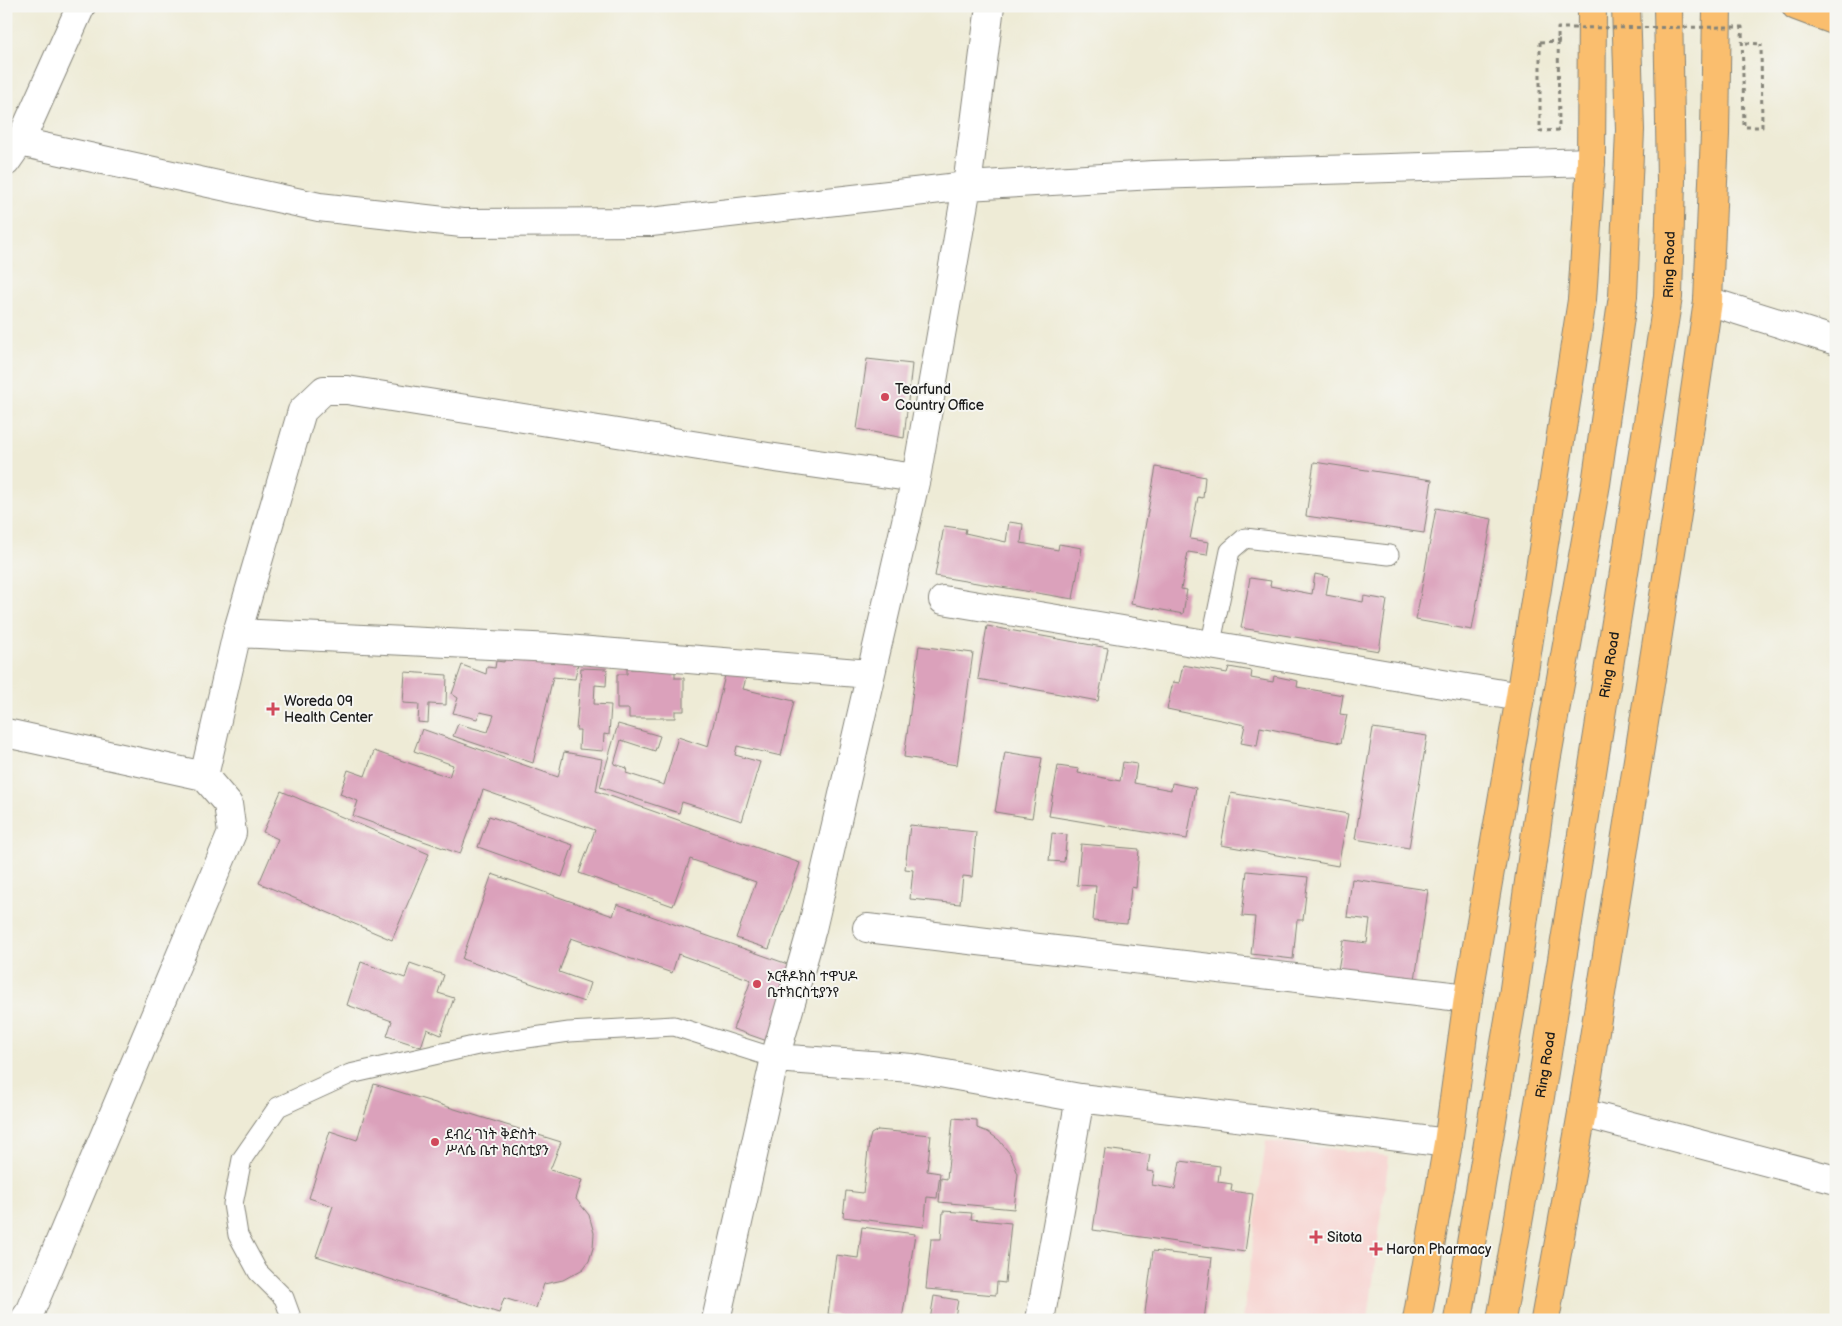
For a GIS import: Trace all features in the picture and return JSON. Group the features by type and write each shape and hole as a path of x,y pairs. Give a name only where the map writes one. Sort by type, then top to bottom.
{"main road":[{"path":"1417,1320 1448,1143 1468,998 1520,697 1582,300 1592,162 1592,6"},
{"path":"1458,1320 1513,996 1545,767 1596,484 1623,296 1630,130 1626,6"},
{"name":"Ring Road","path":"1501,1320 1542,1087 1668,297 1671,180 1668,6"},
{"path":"1545,1320 1582,1113 1680,494 1708,301 1715,134 1716,6"},
{"path":"1796,6 1836,21"}],"street":[{"path":"81,6 13,152 319,207 462,223 651,222 967,186 1153,175 1592,162"},
{"path":"716,1320 775,1058 812,929 916,478 967,186 990,6"},
{"path":"1708,301 1836,341"},
{"path":"204,776 237,633 302,410 324,390 347,390 758,456 916,478"},
{"path":"943,600 1210,647 1520,697"},
{"path":"237,633 554,648 870,674"},
{"path":"6,733 204,776 228,804 232,833 32,1310 24,1320"},
{"path":"867,928 1468,998"},
{"path":"775,1058 912,1068 1080,1098 1448,1143"},
{"path":"1040,1320 1080,1098"},
{"path":"1582,1113 1836,1180"}],"lane":[{"path":"1210,647 1230,551 1245,538 1389,555"},
{"path":"292,1320 284,1298 258,1272 238,1235 233,1204 242,1159 278,1107 350,1074 478,1045 569,1032 674,1026 775,1058"}],"path":[{"path":"1540,42 1540,131 1559,130 1558,28 1742,27 1744,127 1762,127 1761,44"}],"shaded area":[{"name":"Sitota","path":"1266,1141 1389,1156 1368,1320 1243,1318"}],"building":[{"name":"Tearfund Country Office","path":"867,359 912,364 904,438 857,429"},
{"path":"1314,462 1432,480 1424,533 1306,516"},
{"path":"1156,467 1205,477 1203,498 1198,497 1190,539 1209,542 1207,555 1188,552 1181,589 1187,590 1183,614 1131,604"},
{"path":"1436,508 1492,519 1472,630 1416,620"},
{"path":"1009,522 1023,524 1021,543 1058,550 1059,544 1082,548 1073,599 935,576 944,526 966,529 965,533 1006,542"},
{"path":"1315,574 1329,577 1326,595 1363,602 1364,596 1387,600 1379,651 1241,628 1250,578 1271,581 1270,586 1312,594"},
{"path":"987,626 1108,648 1098,701 978,679"},
{"path":"919,646 973,653 957,765 904,757"},
{"path":"506,652 579,657 575,679 553,677 533,763 453,736 458,724 488,732 494,715 480,712 477,719 453,713 458,698 452,694 462,665 486,674 487,667 495,668 496,661 504,662"},
{"path":"1183,665 1227,673 1229,667 1252,671 1251,678 1273,682 1274,676 1298,681 1297,687 1343,695 1340,714 1347,715 1341,743 1260,727 1257,746 1241,743 1245,725 1167,709 1173,682 1179,683"},
{"path":"581,668 607,669 606,686 595,685 594,704 611,705 609,735 604,734 603,751 579,749 580,730 576,730"},
{"path":"627,669 675,669 675,678 684,678 684,711 675,711 675,718 629,718 629,709 617,709 617,674 627,674"},
{"path":"726,671 747,675 743,689 794,701 781,756 737,746 735,755 760,762 742,821 682,802 679,813 600,787 618,724 660,736 655,751 621,740 614,764 627,768 626,773 664,785 678,737 708,747"},
{"path":"405,672 447,675 446,705 429,704 428,723 418,722 419,704 403,703"},
{"path":"1373,728 1427,736 1409,848 1355,839"},
{"path":"422,729 558,777 564,752 602,759 596,791 800,863 769,949 736,938 756,882 690,859 673,906 579,873 595,830 483,790 460,854 353,816 358,801 340,794 348,770 365,776 374,751 449,777 453,765 414,751"},
{"path":"1005,752 1042,758 1032,818 995,812"},
{"path":"1123,762 1137,764 1134,783 1171,790 1172,783 1196,788 1187,839 1049,816 1058,766 1079,769 1078,773 1120,781"},
{"path":"281,791 429,854 392,940 259,883 278,839 263,832"},
{"path":"1231,793 1348,814 1338,866 1221,845"},
{"path":"489,816 573,845 562,877 478,847"},
{"path":"910,825 976,832 972,877 963,876 960,904 910,899 913,870 905,869"},
{"path":"1052,833 1067,835 1064,862 1049,861"},
{"path":"1081,844 1139,849 1136,888 1131,887 1127,924 1093,921 1096,886 1077,885"},
{"path":"1247,871 1308,877 1303,920 1297,920 1293,959 1251,954 1255,917 1242,916"},
{"path":"492,874 613,916 617,904 796,967 770,1042 733,1029 751,980 678,954 672,973 571,938 559,972 590,983 584,1002 462,959"},
{"path":"1352,879 1428,890 1414,987 1337,976 1343,940 1367,943 1370,920 1347,917"},
{"path":"361,962 405,978 410,963 444,975 438,993 454,998 441,1035 427,1029 421,1047 387,1036 392,1021 347,1005"},
{"path":"374,1084 561,1142 550,1170 582,1180 576,1199 589,1215 594,1233 593,1248 589,1261 583,1269 563,1280 544,1284 536,1308 504,1298 499,1313 316,1256 333,1206 309,1198 330,1131 357,1140"},
{"path":"953,1118 977,1120 977,1128 988,1132 999,1140 1010,1154 1018,1174 1014,1209 939,1202 941,1178 947,1179"},
{"path":"878,1130 931,1135 927,1171 940,1173 937,1198 927,1197 924,1227 843,1217 846,1191 863,1193 869,1142 871,1134"},
{"path":"1105,1149 1150,1155 1147,1171 1154,1172 1152,1185 1175,1189 1180,1161 1220,1166 1218,1182 1232,1184 1231,1191 1253,1194 1245,1252 1093,1230"},
{"path":"943,1211 972,1213 971,1219 1011,1223 1005,1283 997,1282 996,1295 926,1289 931,1239 941,1239"},
{"path":"862,1227 915,1234 902,1320 847,1320 847,1317 828,1314 836,1255 858,1258"},
{"path":"1153,1251 1212,1258 1204,1320 1144,1320"},
{"path":"934,1296 958,1300 955,1317 967,1320 930,1320"}],"place":[{"name":"Tearfund Country Office","path":"885,397"},
{"name":"Woreda 09 Health Center","path":"273,709"},
{"name":"ኦርቶዶክስ ተዋህዶ ቤተክርስቲያንየ","path":"757,984"},
{"name":"ደብረ ገነት ቅድስት ሥላሴ ቤተ ክርስቲያን","path":"435,1142"},
{"name":"Sitota","path":"1316,1237"},
{"name":"Haron Pharmacy","path":"1376,1249"}]}
